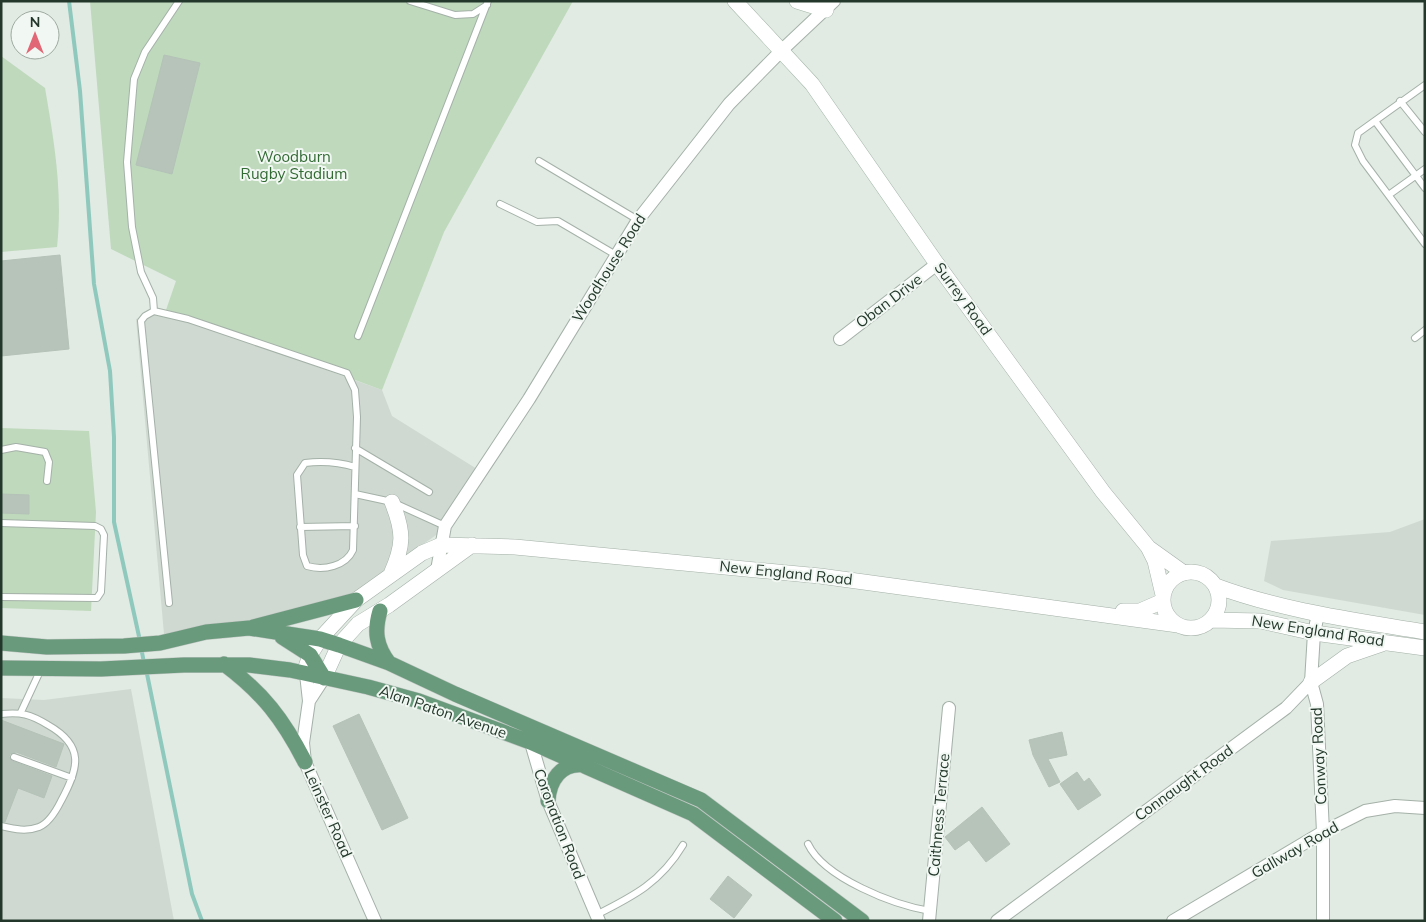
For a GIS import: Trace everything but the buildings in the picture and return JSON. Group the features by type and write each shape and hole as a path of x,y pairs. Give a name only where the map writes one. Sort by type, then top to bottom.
{"main road":[{"path":"250,628 356,600"},
{"path":"380,611 376,636 383,655 389,663"},
{"name":"Alan Paton Avenue","path":"1,643 46,646 124,646 160,643 206,632 250,628 320,639 339,645 389,663 701,800 862,921"},
{"path":"271,632 310,655 324,678"},
{"path":"224,664 254,688 274,709 291,734 305,762"},
{"name":"Alan Paton Avenue","path":"1,668 128,668 224,664 273,668 306,674 368,687 419,701 530,742 693,814 835,921"},
{"path":"548,802 551,784 562,771 576,764 588,766"}],"street":[{"name":"Surrey Road","path":"735,1 782,50 818,92 938,264 1103,492 1148,547 1156,564 1163,598"},
{"path":"797,1 831,4"},
{"name":"Woodhouse Road","path":"437,570 445,526 528,399 638,220 729,104 831,4"},
{"name":"Oban Drive","path":"840,339 938,264"},
{"path":"390,575 399,557 402,542 401,525 392,502"},
{"name":"New England Road","path":"310,655 320,639 356,600 422,553 441,545 515,546 820,576 1178,625"},
{"path":"324,678 339,645 358,624 380,611 472,545"},
{"name":"Surrey Road","path":"1148,547 1184,573"},
{"path":"1192,572 1205,576 1216,586 1220,600 1211,620 1199,627 1178,625 1168,615 1163,598 1172,580 1184,573 1192,572"},
{"name":"New England Road","path":"1216,586 1242,596 1318,614 1425,632"},
{"name":"New England Road","path":"1099,614 1140,610 1163,598"},
{"path":"1311,682 1314,632 1318,614"},
{"name":"New England Road","path":"1211,620 1262,621 1314,632 1425,648"},
{"path":"1311,682 1347,656 1386,643"},
{"path":"306,674 310,655"},
{"name":"Leinster Road","path":"306,674 309,701 303,743 305,762 375,921"},
{"name":"Leinster Road","path":"309,701 324,678"},
{"name":"Conway Road","path":"1311,682 1317,704 1323,832 1323,921"},
{"name":"Connaught Road","path":"997,921 1286,708 1311,682"},
{"name":"Caithness Terrace","path":"929,916 949,708"},
{"name":"Coronation Road","path":"527,724 530,742 548,802 598,918"},
{"name":"Gallway Road","path":"1173,921 1323,832 1372,808 1395,806 1425,808"}],"lane":[{"path":"154,312 153,298 141,272 132,227 128,162 134,79 145,52 179,1"},
{"path":"410,1 455,15 473,14 487,3"},
{"path":"358,336 487,3"},
{"path":"1425,85 1400,101 1358,133 1355,145 1363,161 1390,194 1425,244"},
{"path":"1400,101 1425,132"},
{"path":"1375,121 1425,188"},
{"path":"539,161 638,220"},
{"path":"1390,194 1425,169"},
{"path":"500,204 537,222 558,221 616,255"},
{"path":"168,603 141,321 154,312 188,319 347,373 355,390 356,448 353,550 349,557 333,566 307,566 303,555 296,475 305,463 342,463 355,467"},
{"path":"1414,338 1425,330"},
{"path":"1,450 16,447 45,452 49,462 47,481"},
{"path":"356,448 430,492"},
{"path":"355,494 392,502 445,526"},
{"path":"1,523 95,526 101,529 104,535 101,592 97,598 1,597"},
{"path":"300,527 354,526"},
{"path":"21,712 41,669"},
{"path":"1,714 21,712 60,732 70,741 74,748 72,778 57,808 41,826 22,830 1,826"},
{"path":"14,757 72,778"},
{"path":"598,918 640,892 673,861 683,844"},
{"path":"808,844 835,872 860,888 929,916"}],"shaded area":[{"path":"162,311 382,390 392,416 477,469 439,533 325,613 278,626 164,634 136,319"},
{"path":"1425,519 1425,615 1283,590 1264,581 1271,541 1390,532"},
{"path":"131,689 174,921 1,921 1,698 44,700"}],"green space":[{"name":"Woodburn Rugby Stadium","path":"90,1 573,1 444,232 382,390 166,310 176,281 111,249"},
{"path":"1,56 45,88 58,186 59,227 57,247 1,252"},
{"path":"1,428 89,431 96,512 91,611 1,608"}],"waterway":[{"path":"69,1 80,91 94,284 110,371 114,437 114,522 140,641"},
{"path":"141,647 144,663"},
{"path":"146,669 192,894 202,921"}]}
